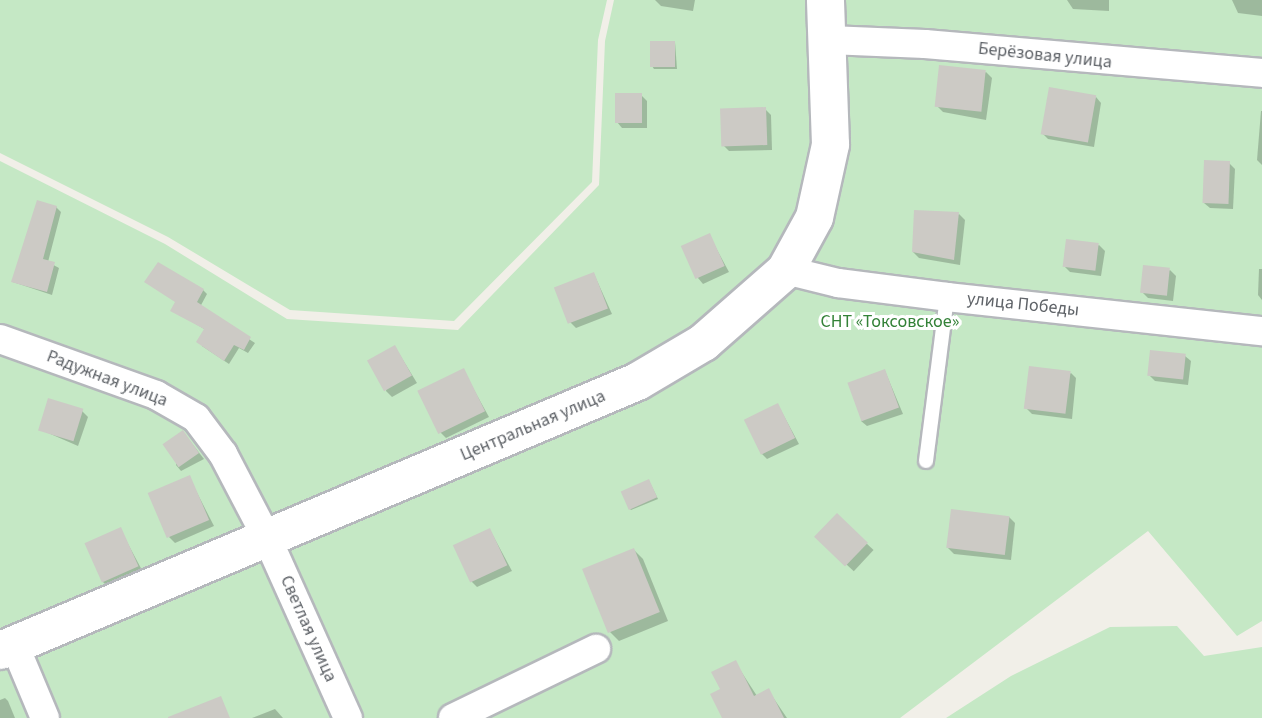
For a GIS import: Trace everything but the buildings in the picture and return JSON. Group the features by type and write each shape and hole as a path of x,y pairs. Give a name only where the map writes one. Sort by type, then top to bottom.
{"street":[{"name":"Центральная улица","path":"7,647 268,540 637,381 703,342 785,270 814,217 830,144 829,40 825,0"},
{"name":"Берёзовая улица","path":"829,40 925,44 1262,73"},
{"name":"улица Победы","path":"785,270 838,283 947,298 1262,331"},
{"name":"Радужная улица","path":"0,339 156,395 197,418 223,454 268,540"},
{"name":"Светлая улица","path":"268,540 348,718"},
{"path":"7,647 45,718"},
{"path":"453,718 596,649"}],"lane":[{"path":"926,461 947,298"}],"green space":[{"path":"0,0 607,0 598,40 592,182 454,321 290,310 168,237 0,153"},
{"name":"СНТ «Токсовское»","path":"614,0 1262,0 1262,621 1237,636 1148,531 900,718 0,718 0,161 165,244 287,319 458,330 599,185 605,41"},
{"path":"1177,626 1204,656 1262,647 1262,718 946,718 1011,676 1110,627"}]}
